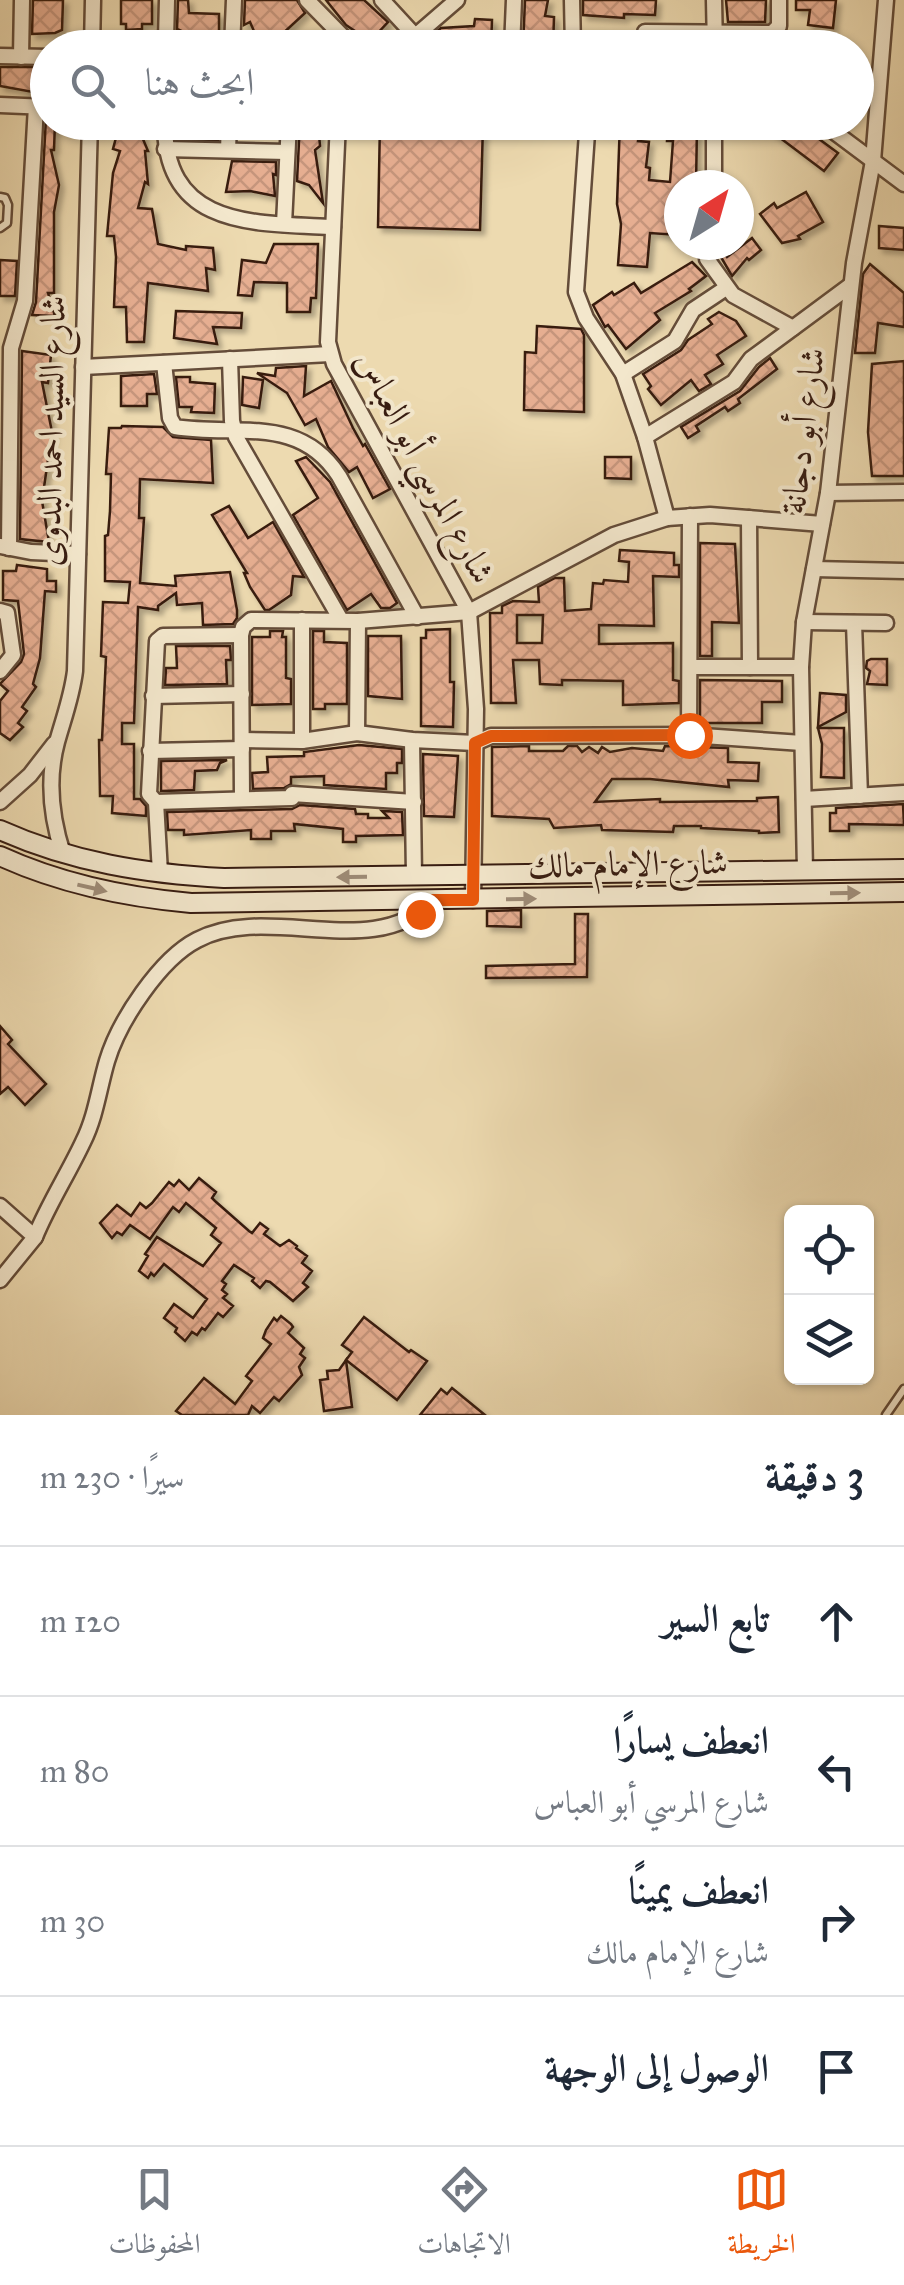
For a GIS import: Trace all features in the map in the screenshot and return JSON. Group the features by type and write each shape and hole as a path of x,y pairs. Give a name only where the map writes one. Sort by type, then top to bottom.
{"street":[{"path":"21,56 22,0"},
{"path":"92,30 93,0"},
{"path":"166,30 167,0"},
{"path":"233,30 234,0"},
{"path":"307,0 336,30"},
{"path":"382,0 403,30"},
{"path":"513,30 514,0"},
{"path":"572,0 573,30"},
{"path":"714,0 714,30"},
{"path":"776,30 779,26 779,0"},
{"name":"شارع أبو دجانة","path":"805,871 801,667 804,622 828,493 851,285 873,161 886,0"},
{"path":"427,30 455,1"},
{"path":"0,56 30,56"},
{"path":"0,105 30,106"},
{"path":"39,140 26,301 6,348 5,547 78,554"},
{"name":"شارع السيد احمد البدوى","path":"63,854 52,808 53,762 73,689 89,140"},
{"path":"165,140 165,149 185,188 210,210 242,222 332,227"},
{"path":"228,140 228,150"},
{"path":"284,224 288,140"},
{"name":"شارع المرسي أبو العباس","path":"337,140 330,354 469,612 475,672 473,900"},
{"path":"587,140 576,292 586,318 624,374 667,518"},
{"path":"714,140 714,170"},
{"path":"845,140 904,184"},
{"path":"165,149 287,152"},
{"path":"708,260 726,288 746,304 793,328"},
{"path":"645,437 734,382 751,358 851,285"},
{"path":"624,374 675,341 693,310 726,288"},
{"path":"83,367 330,354"},
{"path":"230,360 234,431 341,620"},
{"path":"164,363 172,425 292,436 324,456 339,476 417,618"},
{"path":"828,493 904,492"},
{"path":"689,735 690,516"},
{"path":"242,798 241,635 251,620 358,622 469,612 614,535 667,518 748,518 822,524"},
{"path":"748,518 750,667"},
{"path":"814,569 904,571"},
{"path":"0,611 7,613 13,655 0,671"},
{"path":"302,620 302,741"},
{"path":"356,732 358,622"},
{"path":"804,622 886,624"},
{"path":"854,623 860,796"},
{"path":"160,874 156,802 149,794 156,644 160,637 241,635"},
{"path":"690,666 801,667"},
{"path":"153,696 242,694"},
{"path":"150,751 302,741 356,732 475,743 491,736 689,735 802,743"},
{"name":"شارع السيد احمد البدوى","path":"0,802 30,775 58,740"},
{"path":"412,740 414,876"},
{"path":"156,802 292,798 292,794 414,802"},
{"path":"804,799 904,794"},
{"name":"شارع الإمام مالك","path":"0,830 63,854 160,874 224,878 904,869"},
{"name":"شارع الإمام مالك","path":"0,856 62,881 161,900 220,904 904,892"},
{"path":"0,1280 36,1237 47,1207 92,1122 114,1039 139,1000 182,950 197,940 235,928 380,927 408,921 433,900"},
{"path":"0,1206 36,1237"}],"lane":[{"path":"0,197 8,205 7,223 0,228"},
{"path":"886,1415 904,1390"}],"building":[{"path":"33,0 63,0 62,30 32,30"},
{"path":"121,0 152,0 152,24 126,30 126,24 121,24"},
{"path":"178,0 188,0 189,13 219,14 219,30 177,29"},
{"path":"245,0 297,0 305,13 287,30 254,30 250,22 244,25"},
{"path":"326,0 364,0 388,22 381,30 354,30"},
{"path":"525,0 548,0 545,16 554,17 554,30 524,30"},
{"path":"583,0 656,0 655,15 583,15"},
{"path":"726,0 766,0 765,22 728,22"},
{"path":"796,0 836,0 833,28 808,25 810,10 796,10"},
{"path":"475,19 492,20 492,30 439,30 441,28 474,26"},
{"path":"0,67 30,67 30,91 0,86"},
{"path":"45,140 54,140 51,150 59,185 54,212 54,293 48,293 55,316 32,315 36,302"},
{"path":"115,140 143,140 148,151 148,184 145,182 138,208 152,209 158,244 186,250 186,246 213,248 215,270 206,268 208,291 148,283 144,342 127,342 126,307 114,307 114,236 107,236 113,173 120,151 113,149"},
{"path":"299,140 320,140 315,150 323,203 309,185 297,181"},
{"path":"380,140 483,140 480,230 378,227"},
{"path":"619,140 649,142 649,180 664,181 664,234 650,233 647,267 618,265 621,224 617,204"},
{"path":"667,140 697,140 696,170 671,170 673,141"},
{"path":"783,140 820,140 838,153 824,171"},
{"path":"232,161 276,162 275,196 226,192"},
{"path":"806,192 823,222 798,236 800,239 782,243 760,214 774,203 777,208"},
{"path":"879,226 904,228 904,250 879,248"},
{"path":"274,244 318,244 316,298 311,298 310,312 287,312 287,283 254,282 252,296 238,295 242,260 266,263"},
{"path":"0,260 17,261 15,296 0,296"},
{"path":"723,260 745,260 732,276"},
{"path":"692,262 706,276 691,291 655,313 660,320 626,349 608,325 605,327 593,305 634,283 641,293"},
{"path":"870,264 904,293 904,327 878,323 875,353 855,353 863,274"},
{"path":"176,311 242,313 241,328 213,327 217,344 174,338"},
{"path":"719,312 736,321 746,336 717,355 723,364 705,375 711,384 699,391 691,380 661,405 648,389 651,386 643,374 681,350 688,340 712,324 708,319"},
{"path":"537,326 581,329 584,412 524,410 525,352 536,353"},
{"path":"22,351 51,355 48,383 42,382 52,432 42,501 49,542 20,539"},
{"path":"770,358 777,369 738,399 740,403 728,411 725,407 696,426 699,431 688,438 681,427 740,391"},
{"path":"904,361 904,476 872,476 868,432 872,364"},
{"path":"306,366 304,396 331,381 353,428 390,489 373,498 357,467 349,472 328,447 316,419 305,425 287,393 257,373 275,376 276,368"},
{"path":"154,374 157,394 147,394 147,406 121,406 121,376"},
{"path":"176,377 215,384 214,413 179,407"},
{"path":"243,377 263,380 259,408 242,405"},
{"path":"163,427 173,437 211,440 213,483 140,479 139,518 144,518 140,583 176,586 175,576 230,572 237,610 233,624 203,625 202,603 177,605 176,593 158,610 138,607 134,723 122,723 122,744 134,744 134,799 140,799 146,806 146,816 112,813 113,796 100,796 99,740 106,657 101,656 103,602 128,603 130,582 105,581 111,474 106,474 109,428"},
{"path":"306,457 330,482 397,603 390,608 381,608 371,594 347,610 293,515 318,498 296,461"},
{"path":"605,457 631,457 631,479 605,478"},
{"path":"229,506 248,538 273,522 304,577 293,576 291,595 269,610 265,610 250,587 247,573 212,515"},
{"path":"700,543 735,544 739,623 712,622 712,656 700,656"},
{"path":"620,550 674,553 679,577 653,576 654,626 599,625 599,644 673,643 673,680 679,681 679,703 623,705 623,681 562,680 562,685 540,684 539,660 513,660 516,703 491,703 490,613 502,613 502,606 513,601 539,602 538,587 555,578 564,578 565,611 591,609 593,583 628,582 629,562 619,561","holes":["517,615 543,615 542,643 517,643"]},
{"path":"17,565 47,569 47,581 56,581 56,592 45,591 40,658 33,684 36,687 22,707 27,711 18,723 23,727 10,740 0,733 0,701 8,691 0,684 24,654 18,601 3,600 3,571 16,571"},
{"path":"450,629 453,727 421,726 421,638 426,638 426,630"},
{"path":"270,631 283,631 282,637 286,637 286,678 291,679 291,704 252,705 252,637 270,637"},
{"path":"313,631 324,631 324,642 347,643 347,704 325,704 325,709 313,709"},
{"path":"368,636 401,636 402,699 368,696"},
{"path":"176,646 230,646 227,684 165,685 166,668 177,668"},
{"path":"887,659 887,685 867,684 867,661"},
{"path":"700,680 782,681 782,702 762,702 762,723 700,723"},
{"path":"820,693 846,695 846,712 818,727"},
{"path":"818,728 844,728 844,778 821,777 822,744"},
{"path":"359,745 402,749 397,773 386,773 386,789 324,785 324,776 291,777 291,784 284,788 253,789 252,773 268,772 267,757 304,756 304,752"},
{"path":"529,746 529,751 563,751 568,746 577,746 582,752 589,747 598,753 602,747 610,752 632,748 663,751 665,746 728,748 728,762 759,763 758,781 728,780 729,787 612,779 595,802 757,801 778,797 779,832 701,826 674,826 673,832 602,830 601,825 554,828 549,819 492,816 492,747"},
{"path":"423,754 458,756 454,817 424,816"},
{"path":"227,760 217,770 195,771 194,790 161,791 161,761"},
{"path":"903,804 904,825 849,824 849,831 830,831 830,813 836,813 836,808"},
{"path":"300,805 355,809 356,814 368,814 368,818 389,818 382,811 402,812 403,835 356,836 356,842 343,842 343,829 294,824 295,831 271,831 271,839 251,839 251,830 184,835 184,830 168,830 167,812 292,809"},
{"path":"521,910 521,927 487,926 487,911"},
{"path":"575,914 588,914 587,977 486,978 486,966 575,964"},
{"path":"0,1026 12,1040 8,1044 46,1084 25,1105 8,1087 0,1094"},
{"path":"199,1178 216,1192 212,1198 249,1231 252,1233 260,1223 268,1229 264,1234 280,1246 289,1240 297,1246 307,1256 302,1263 312,1271 303,1283 308,1287 293,1301 270,1282 260,1288 252,1281 254,1278 234,1265 222,1281 226,1284 222,1290 227,1294 223,1298 233,1306 223,1317 218,1313 205,1330 202,1328 197,1335 192,1332 185,1341 164,1318 174,1304 193,1318 207,1299 164,1264 148,1278 139,1271 157,1237 203,1266 221,1243 211,1235 216,1228 186,1203 179,1212 173,1207 150,1239 130,1225 122,1235 117,1232 112,1238 100,1223 117,1205 131,1216 140,1203 146,1208 152,1203 169,1182 174,1186 179,1180 189,1190"},
{"path":"281,1316 293,1327 288,1333 304,1348 300,1354 305,1358 299,1367 302,1375 279,1401 274,1397 260,1413 252,1406 248,1415 182,1415 176,1411 204,1378 235,1404 252,1381 246,1376 271,1344 263,1338 266,1330 274,1318 277,1321"},
{"path":"364,1317 427,1361 397,1400 346,1360 352,1352 342,1345"},
{"path":"346,1360 352,1407 324,1411 320,1380 328,1379 327,1371 339,1370"},
{"path":"452,1388 485,1415 420,1415 441,1389 447,1394"}],"route":[{"path":"420,914 433,900 473,900 475,743 491,736 689,735"}]}
